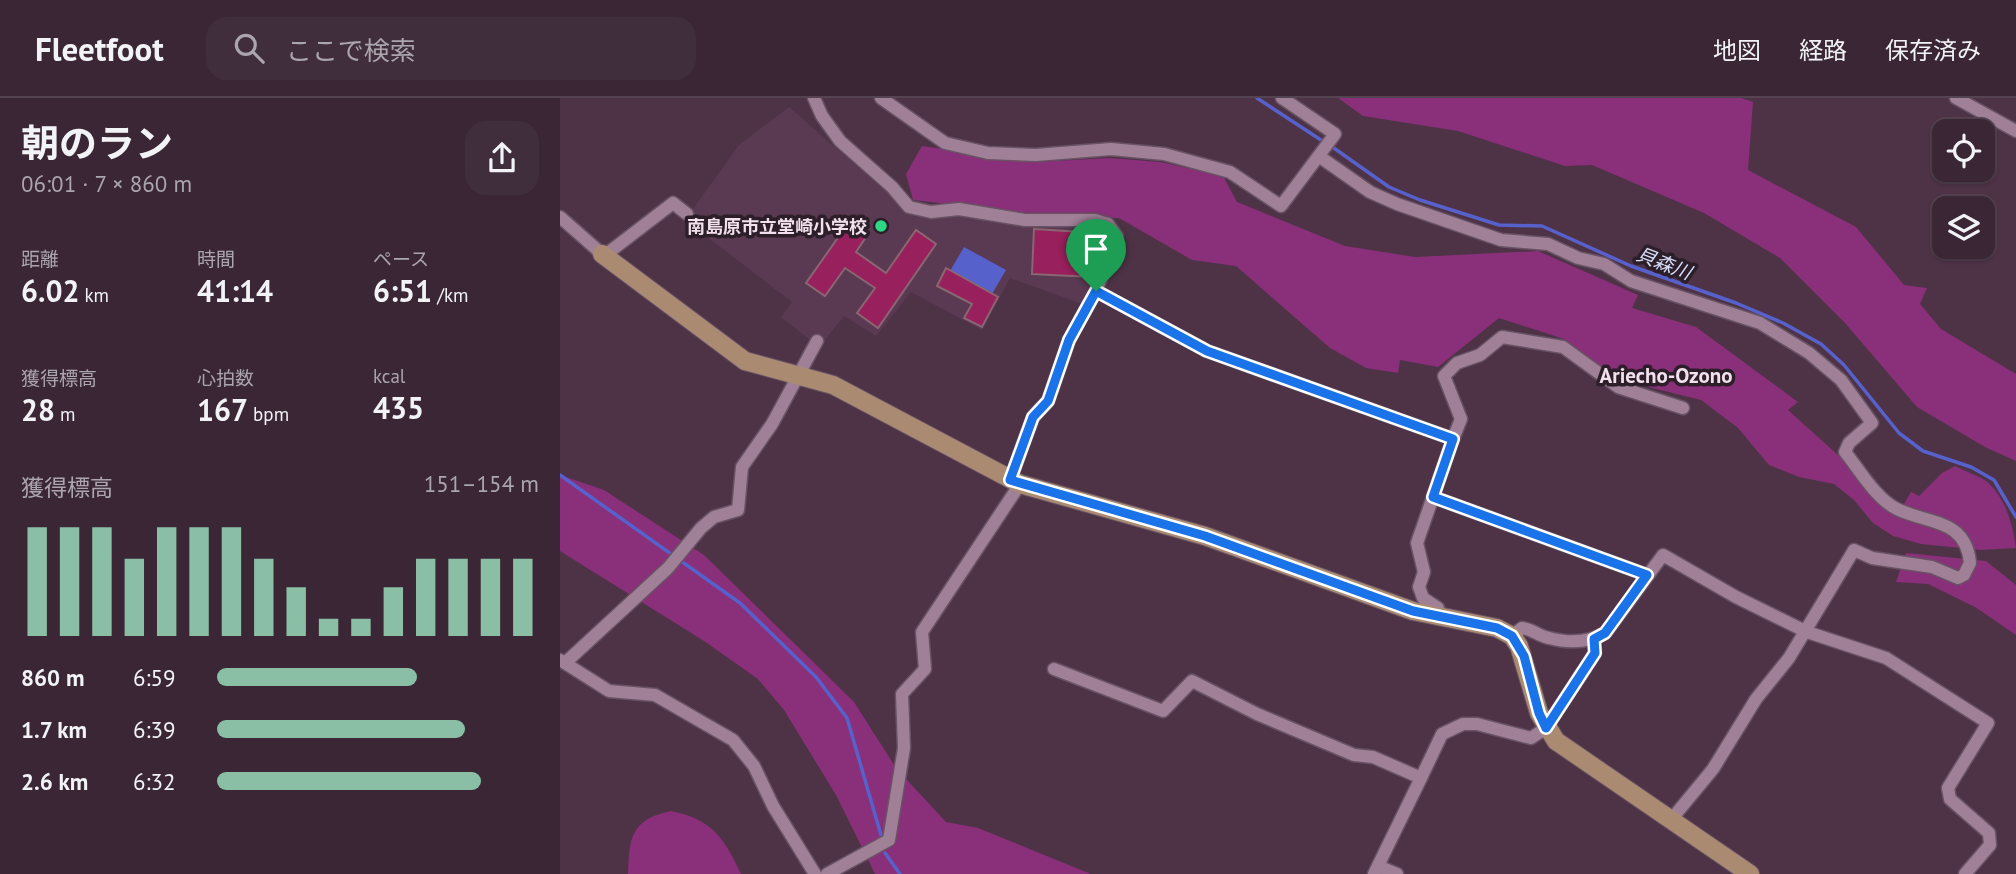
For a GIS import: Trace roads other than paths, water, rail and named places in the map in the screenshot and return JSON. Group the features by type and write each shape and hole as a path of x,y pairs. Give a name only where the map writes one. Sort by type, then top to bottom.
{"street":[{"path":"814,98 822,116 840,141 892,187 909,207 931,212 959,209 1025,220 1095,220 1108,224 1117,236 1096,291 1069,340 1048,401 1033,417 1015,482 922,632 925,669 902,694 904,748 889,840 827,874"},
{"path":"881,98 945,143 988,153 1111,149 1164,155 1230,172 1281,206 1335,134 1282,98"},
{"path":"1955,98 2016,131"},
{"path":"1325,149 1370,192 1397,204 1501,240 1548,244 1578,258 1604,264 1631,281 1760,323 1810,353 1841,380 1872,424 1849,443 1844,452 1896,509 1931,518 1955,532 1965,544 1970,563 1968,570 1958,578 1932,567 1872,558 1854,550 1807,632 1756,699 1713,769 1670,821"},
{"path":"603,255 673,203 687,214"},
{"path":"560,217 603,255 745,361 833,384 1015,482 1205,536 1438,618 1497,628 1512,636 1524,656 1539,713 1546,728 1567,752 1750,874"},
{"path":"1096,291 1207,351 1453,439"},
{"path":"1438,618 1438,608 1423,598 1419,587 1424,572 1417,543 1461,419 1444,376 1457,363 1480,355 1502,337 1563,347 1618,387 1683,408"},
{"path":"816,874 773,806 746,752 733,740 707,722 655,695 610,691 562,662 671,564 714,517 738,510 742,467 772,424 817,341"},
{"path":"1433,497 1647,575"},
{"path":"1512,636 1522,628 1547,638 1579,642 1594,639 1605,633 1663,555 1736,597 1807,632 1886,658 1988,723 1948,788 1950,799 1989,833 1990,845 1965,874"},
{"path":"1397,874 1376,870 1441,734 1463,723 1477,723 1531,738 1546,728 1595,653 1594,639"},
{"path":"1054,669 1163,710 1192,681 1257,714 1421,778"}],"waterway":[{"name":"貝森川","path":"1257,98 1324,142"},
{"name":"貝森川","path":"1331,146 1389,187 1420,200 1499,225 1542,226 1631,266 1736,303 1783,323 1821,344 1844,365 1899,433 1923,451 1971,467 1994,480 2016,517"},
{"path":"560,475 740,603 816,677 847,718 881,835"},
{"path":"885,853 900,874"}],"place":[{"name":"南島原市立堂崎小学校","path":"881,226"}],"district":[{"name":"Ariecho-Ozono","path":"1666,375"}]}
